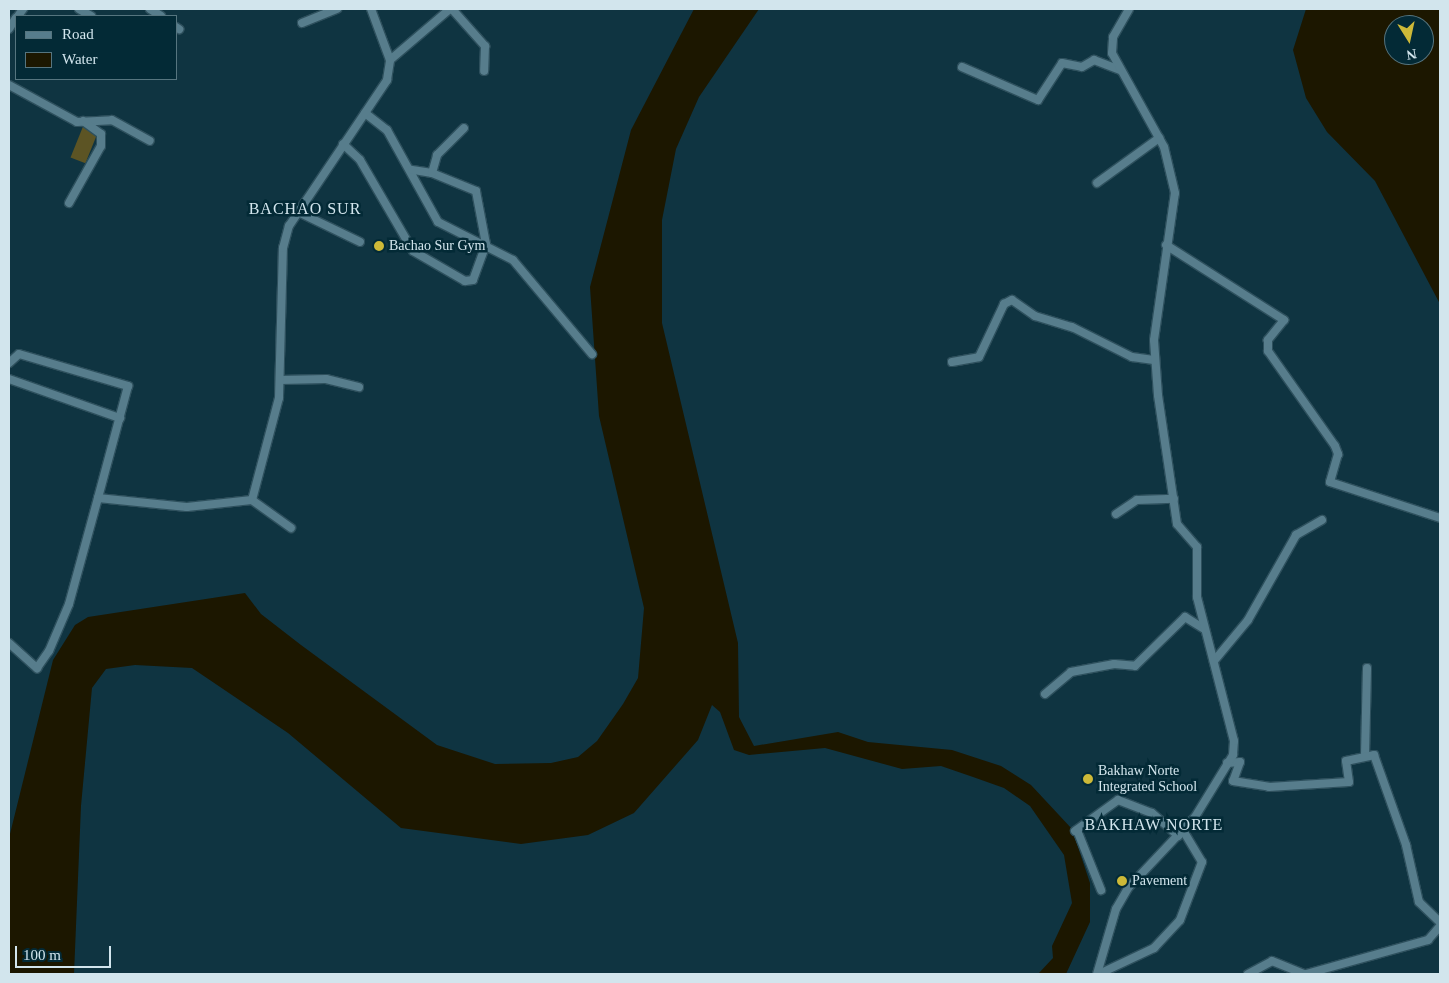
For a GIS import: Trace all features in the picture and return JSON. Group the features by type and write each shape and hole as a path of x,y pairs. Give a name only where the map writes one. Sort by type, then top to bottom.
{"street":[{"path":"302,23 337,9"},
{"path":"252,500 279,398 283,248 296,212 387,80 390,60 371,9"},
{"path":"390,60 451,9 485,46 484,72"},
{"path":"1101,890 1076,830 1118,800 1152,813 1180,833 1202,862 1180,920 1154,948 1100,972 1102,947 1128,888 1180,833 1227,763 1234,741 1197,597 1197,547 1179,529 1154,360 1166,245 1175,193 1169,157 1120,70 1111,45 1129,9"},
{"path":"962,67 1038,100 1062,63 1082,67 1094,60 1120,70"},
{"path":"9,85 83,121 100,134 101,146 69,203"},
{"path":"366,113 387,130 412,170 438,222 486,244 513,260 592,354"},
{"path":"83,121 112,120 150,141"},
{"path":"432,173 437,155 464,128"},
{"path":"1097,183 1159,138"},
{"path":"343,144 360,160 413,251 469,281 486,244 476,191 432,173 412,170"},
{"path":"296,212 360,242"},
{"path":"1166,245 1284,320 1268,340 1268,351 1335,446 1338,454 1330,482 1440,518"},
{"path":"952,362 980,357 1004,304 1012,300 1035,316 1072,327 1132,357 1154,360"},
{"path":"9,363 19,354 125,383 129,390 69,604 49,650 38,668 9,643"},
{"path":"9,379 120,418"},
{"path":"280,380 326,379 359,387"},
{"path":"98,498 187,507 252,500 291,528"},
{"path":"1116,514 1137,500 1174,499"},
{"path":"1214,661 1243,627 1296,534 1322,520"},
{"path":"1045,694 1071,672 1105,665 1135,666 1185,617 1204,629"},
{"path":"1365,756 1367,668"},
{"path":"1227,763 1240,762 1233,781 1269,787 1349,782 1346,761 1374,755 1406,845 1419,902 1440,924 1428,940 1305,974 1272,961 1248,974"}],"shaded area":[{"path":"84,124 99,130 85,163 71,157"}],"water":[{"path":"694,9 759,9 699,97 676,149 662,220 662,323 738,643 739,717 754,746 838,732 868,742 952,750 1001,766 1031,785 1072,829 1090,883 1090,922 1066,974 1038,974 1053,958 1052,946 1072,903 1064,855 1030,806 1004,788 941,766 902,769 825,748 749,755 734,750 720,712 712,705 698,740 634,813 588,835 521,844 401,828 288,733 192,668 135,665 106,669 92,688 81,806 74,974 9,974 9,838 53,660 75,625 88,617 245,593 261,614 437,745 495,764 551,763 578,757 597,741 623,704 638,678 644,608 599,416 590,287 631,130"},
{"path":"1306,9 1440,9 1440,304 1375,181 1327,132 1306,98 1293,50"}],"place":[{"name":"Bachao Sur Gym","path":"379,246"},
{"name":"Bakhaw Norte Integrated School","path":"1088,779"},
{"name":"Pavement","path":"1122,881"}],"district":[{"name":"BACHAO SUR","path":"305,209"},
{"name":"BAKHAW NORTE","path":"1154,825"}]}
